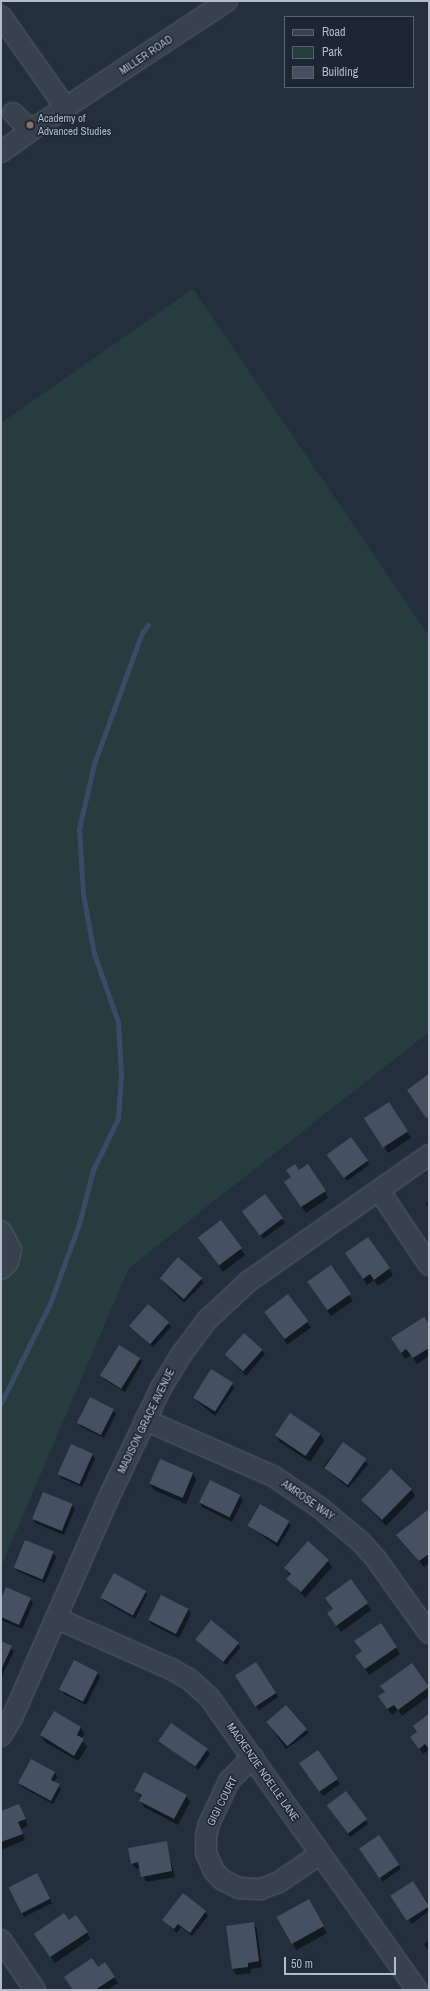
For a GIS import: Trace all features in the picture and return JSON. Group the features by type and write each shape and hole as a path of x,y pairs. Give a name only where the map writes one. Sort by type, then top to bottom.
{"street":[{"name":"MILLER ROAD","path":"1,152 36,127 227,1"},
{"path":"1,16 66,108"},
{"path":"13,113 26,126 36,127"},
{"name":"MADISON GRACE AVENUE","path":"1,1736 12,1718 146,1420 180,1356 223,1304 264,1270 380,1192 429,1155"},
{"path":"380,1192 429,1264"},
{"path":"1,1230 11,1250 8,1262 1,1269"},
{"name":"AMROSE WAY","path":"146,1420 273,1476 319,1507 360,1541 376,1559 429,1633"},
{"name":"MACKENZIE NOELLE LANE","path":"56,1618 189,1679 209,1696 417,1990"},
{"name":"GIGI COURT","path":"253,1757 229,1781 209,1824 206,1836 206,1853 214,1871 221,1879 239,1888 261,1889 279,1882 320,1854"},
{"path":"1,1940 35,1990"}],"green space":[{"path":"193,289 429,636 429,1032 129,1268 1,1567 1,423"}],"building":[{"path":"429,1074 429,1116 426,1118 407,1090"},
{"path":"389,1102 408,1131 383,1148 364,1118"},
{"path":"351,1137 368,1160 344,1178 327,1155"},
{"path":"295,1164 299,1170 308,1164 326,1191 301,1207 284,1182 291,1177 286,1170"},
{"path":"265,1194 283,1218 260,1235 242,1211"},
{"path":"221,1220 242,1248 219,1265 198,1237"},
{"path":"368,1237 390,1268 374,1280 370,1274 363,1279 345,1253"},
{"path":"178,1257 202,1278 184,1299 160,1278"},
{"path":"331,1265 351,1294 327,1310 307,1282"},
{"path":"288,1294 308,1321 285,1339 264,1312"},
{"path":"148,1304 169,1322 150,1344 129,1326"},
{"path":"424,1317 429,1324 429,1348 413,1358 406,1349 401,1353 391,1338"},
{"path":"244,1333 263,1350 243,1371 225,1355"},
{"path":"119,1345 140,1358 121,1389 100,1376"},
{"path":"211,1369 233,1383 215,1412 193,1398"},
{"path":"90,1397 114,1409 101,1435 77,1423"},
{"path":"290,1413 321,1434 306,1456 275,1435"},
{"path":"343,1442 366,1459 348,1485 324,1468"},
{"path":"71,1444 93,1454 80,1484 58,1474"},
{"path":"160,1459 193,1473 183,1498 149,1484"},
{"path":"391,1469 412,1489 382,1520 361,1500"},
{"path":"210,1480 241,1495 230,1517 199,1502"},
{"path":"43,1492 73,1504 62,1531 32,1519"},
{"path":"260,1504 289,1521 277,1543 248,1526"},
{"path":"429,1509 429,1554 419,1561 396,1535"},
{"path":"25,1540 54,1552 43,1579 14,1568"},
{"path":"308,1541 329,1560 301,1592 286,1579 291,1574 284,1568"},
{"path":"114,1573 146,1591 133,1615 100,1597"},
{"path":"351,1579 368,1603 336,1626 327,1613 333,1609 325,1598"},
{"path":"6,1587 31,1598 19,1625 1,1617 1,1599"},
{"path":"161,1595 189,1609 176,1634 148,1620"},
{"path":"211,1620 239,1643 223,1662 195,1639"},
{"path":"381,1623 397,1647 365,1669 355,1656 362,1651 354,1641"},
{"path":"1,1641 12,1646 1,1670"},
{"path":"74,1660 98,1672 83,1702 59,1689"},
{"path":"256,1662 276,1693 255,1707 235,1676"},
{"path":"412,1663 429,1687 398,1710 394,1705 387,1709 378,1696 385,1692 380,1686"},
{"path":"286,1705 307,1729 287,1746 266,1722"},
{"path":"54,1711 81,1727 77,1735 84,1739 74,1756 40,1735"},
{"path":"429,1714 429,1749 425,1744 419,1749 410,1737 417,1732 413,1726"},
{"path":"171,1723 208,1749 195,1767 158,1741"},
{"path":"318,1750 338,1779 319,1792 299,1763"},
{"path":"31,1759 55,1772 51,1780 60,1784 51,1801 18,1783"},
{"path":"144,1772 187,1795 174,1819 139,1801 142,1795 134,1791"},
{"path":"346,1791 367,1819 348,1833 327,1805"},
{"path":"19,1804 26,1819 18,1822 23,1834 1,1842 1,1811"},
{"path":"379,1835 399,1865 379,1878 359,1848"},
{"path":"167,1841 172,1871 141,1877 138,1862 131,1864 128,1848"},
{"path":"37,1873 50,1899 22,1913 8,1888"},
{"path":"413,1881 429,1906 407,1921 390,1896"},
{"path":"183,1893 206,1911 190,1933 178,1924 174,1929 162,1920"},
{"path":"309,1899 324,1926 292,1944 277,1917"},
{"path":"64,1913 69,1920 76,1915 88,1932 50,1957 34,1934"},
{"path":"254,1922 259,1961 248,1963 248,1967 232,1969 226,1926"},
{"path":"92,1958 98,1967 105,1962 115,1977 95,1990 73,1990 64,1977"}],"waterway":[{"path":"1,1403 50,1304 79,1224 93,1170 118,1119 121,1076 118,1022 94,954 83,894 79,829 94,764 142,633 148,625"}],"place":[{"name":"Academy of Advanced Studies","path":"30,125"}]}
